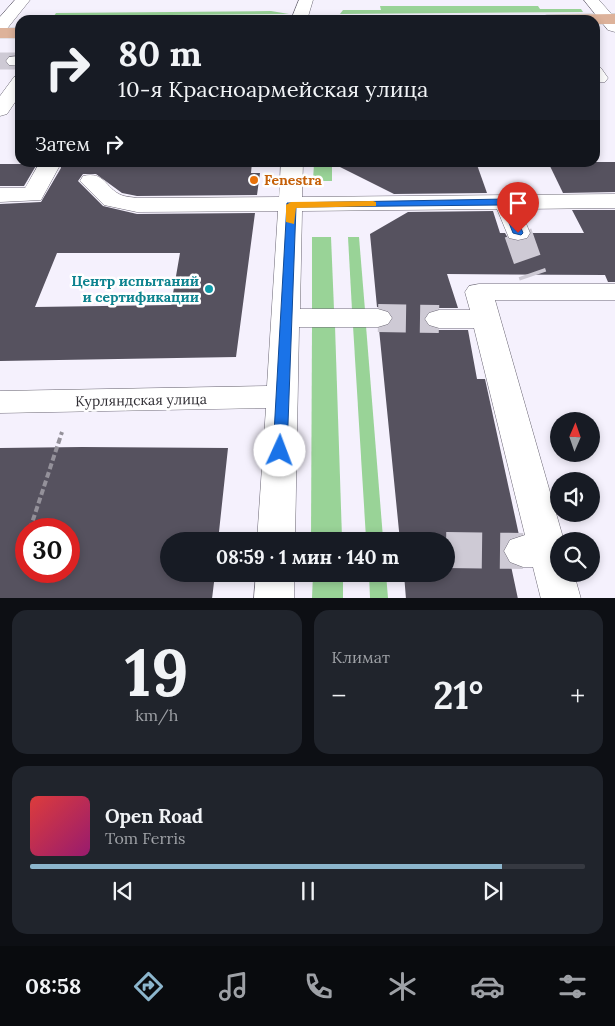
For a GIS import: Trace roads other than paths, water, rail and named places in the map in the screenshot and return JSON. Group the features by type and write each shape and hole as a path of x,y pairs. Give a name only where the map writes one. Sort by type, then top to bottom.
{"main road":[{"path":"0,28 15,26"},
{"path":"0,28 15,32"}],"street":[{"path":"0,28 22,0"},
{"path":"301,15 306,0"},
{"path":"591,0 609,24"},
{"path":"9,104 15,91"},
{"path":"0,194 33,195 48,167"},
{"path":"276,532 292,167"},
{"path":"91,181 112,200 137,205 615,201"},
{"path":"506,202 518,233"},
{"path":"560,598 536,551 479,292 536,284 615,292"},
{"path":"286,318 378,318"},
{"path":"439,319 486,319"},
{"name":"Курляндская улица","path":"0,402 283,397"},
{"path":"274,598 275,582"}],"tunnel":[{"path":"0,61 15,61"},
{"path":"518,233 533,276"},
{"path":"378,318 439,319"},
{"path":"455,550 523,551"}],"place":[{"name":"Fenestra","path":"254,180"},
{"name":"Центр испытаний и сертификации","path":"209,289"}]}
